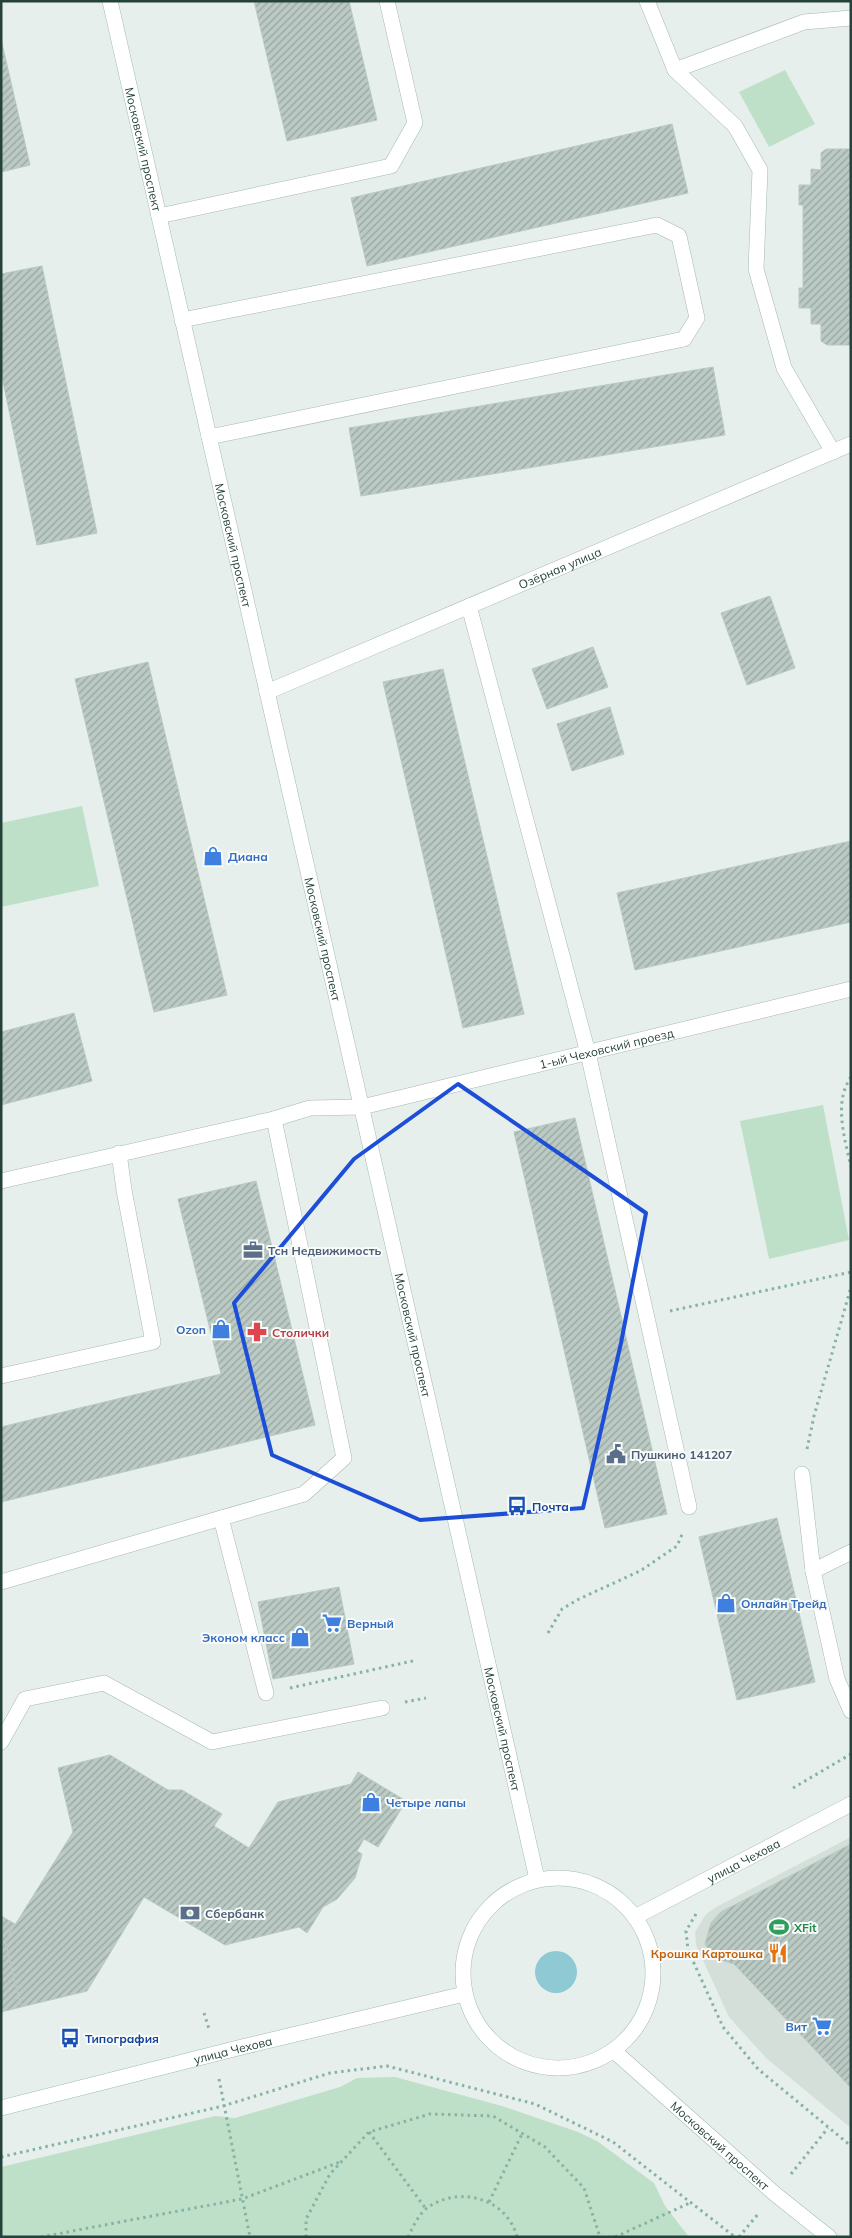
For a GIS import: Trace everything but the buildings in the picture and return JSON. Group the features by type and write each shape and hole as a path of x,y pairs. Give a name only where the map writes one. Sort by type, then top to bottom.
{"main road":[{"name":"Московский проспект","path":"110,1 536,1879"},
{"path":"159,216 391,166 415,123 387,1"},
{"path":"648,1 675,70 735,126 760,170 756,268 784,368 833,452"},
{"path":"675,70 804,22 851,18"},
{"path":"182,320 657,225 679,236 697,318 684,339 209,437"},
{"name":"Озёрная улица","path":"268,692 851,444"},
{"path":"469,606 588,1053 689,1507"},
{"name":"1-ый Чеховский проезд","path":"1,1181 274,1119 310,1108 362,1107 851,989"},
{"path":"1,1582 304,1494 344,1458 274,1119"},
{"path":"1,1376 153,1342 124,1190 120,1153"},
{"path":"802,1474 813,1571 838,1679 851,1711"},
{"path":"221,1518 266,1694"},
{"path":"813,1571 851,1552"},
{"path":"1,1742 25,1699 104,1683 212,1742 382,1708"},
{"name":"улица Чехова","path":"637,1916 851,1804"},
{"path":"574,1878 609,1891 637,1916 652,1951 653,1989 640,2024 614,2051 580,2067 542,2068 507,2054 480,2028 464,1994 463,1957 476,1922 502,1894 536,1879 574,1878"},
{"name":"улица Чехова","path":"1,2108 464,1994"},
{"name":"Московский проспект","path":"614,2051 776,2194 829,2237"}],"path":[{"path":"851,1077 842,1102 842,1120 851,1167"},
{"path":"646,1316 851,1272"},
{"path":"802,1474 814,1416 851,1287"},
{"path":"548,1633 562,1609 579,1599 640,1571 677,1546 686,1527 689,1507"},
{"path":"266,1694 417,1660"},
{"path":"793,1788 851,1754"},
{"path":"700,1908 686,1930 688,1950 723,2027 758,2069 851,2146"},
{"path":"204,2013 215,2054 223,2106 250,2237"},
{"path":"1,2157 223,2106 330,2073 386,2066 535,2104 613,2142 735,2237"},
{"path":"306,2237 306,2219 330,2174 340,2161 369,2132 430,2114 493,2116 545,2147 584,2188 600,2237"},
{"path":"369,2132 426,2209"},
{"path":"490,2202 522,2134"},
{"path":"41,2237 242,2199 340,2161"},
{"path":"408,2237 426,2209 452,2197 480,2198 490,2202 503,2211 515,2226 518,2237"},
{"path":"615,2237 692,2202"}],"highlighted area":[{"path":"458,1084 646,1213 621,1343 583,1508 420,1520 272,1455 234,1303 354,1159"}],"shaded area":[{"name":"Вит","path":"851,1837 851,2128 766,2058 729,2017 696,1945 695,1932 706,1914 718,1906"}],"green space":[{"path":"785,70 815,124 769,147 739,92"},
{"path":"82,806 99,886 1,907 1,823"},
{"path":"823,1105 849,1240 769,1259 740,1121"},
{"path":"395,2077 502,2106 578,2132 597,2141 654,2183 665,2206 689,2237 1,2237 1,2167 215,2116 235,2118 340,2087 357,2078"}],"water":[{"path":"560,1951 568,1954 574,1960 577,1972 574,1984 568,1990 552,1993 544,1990 538,1984 535,1968 538,1960 544,1954"}],"place":[{"name":"Диана","path":"213,856"},
{"name":"Тсн Недвижимость","path":"253,1250"},
{"name":"Ozon","path":"221,1329"},
{"name":"Столички","path":"257,1332"},
{"name":"Пушкино 141207","path":"616,1454"},
{"name":"Почта","path":"517,1506"},
{"name":"Онлайн Трейд","path":"726,1603"},
{"name":"Верный","path":"332,1623"},
{"name":"Эконом класс","path":"300,1637"},
{"name":"Четыре лапы","path":"371,1802"},
{"name":"Сбербанк","path":"190,1913"},
{"name":"XFit","path":"779,1927"},
{"name":"Крошка Картошка","path":"778,1953"},
{"name":"Вит","path":"822,2026"},
{"name":"Типография","path":"70,2038"}]}
